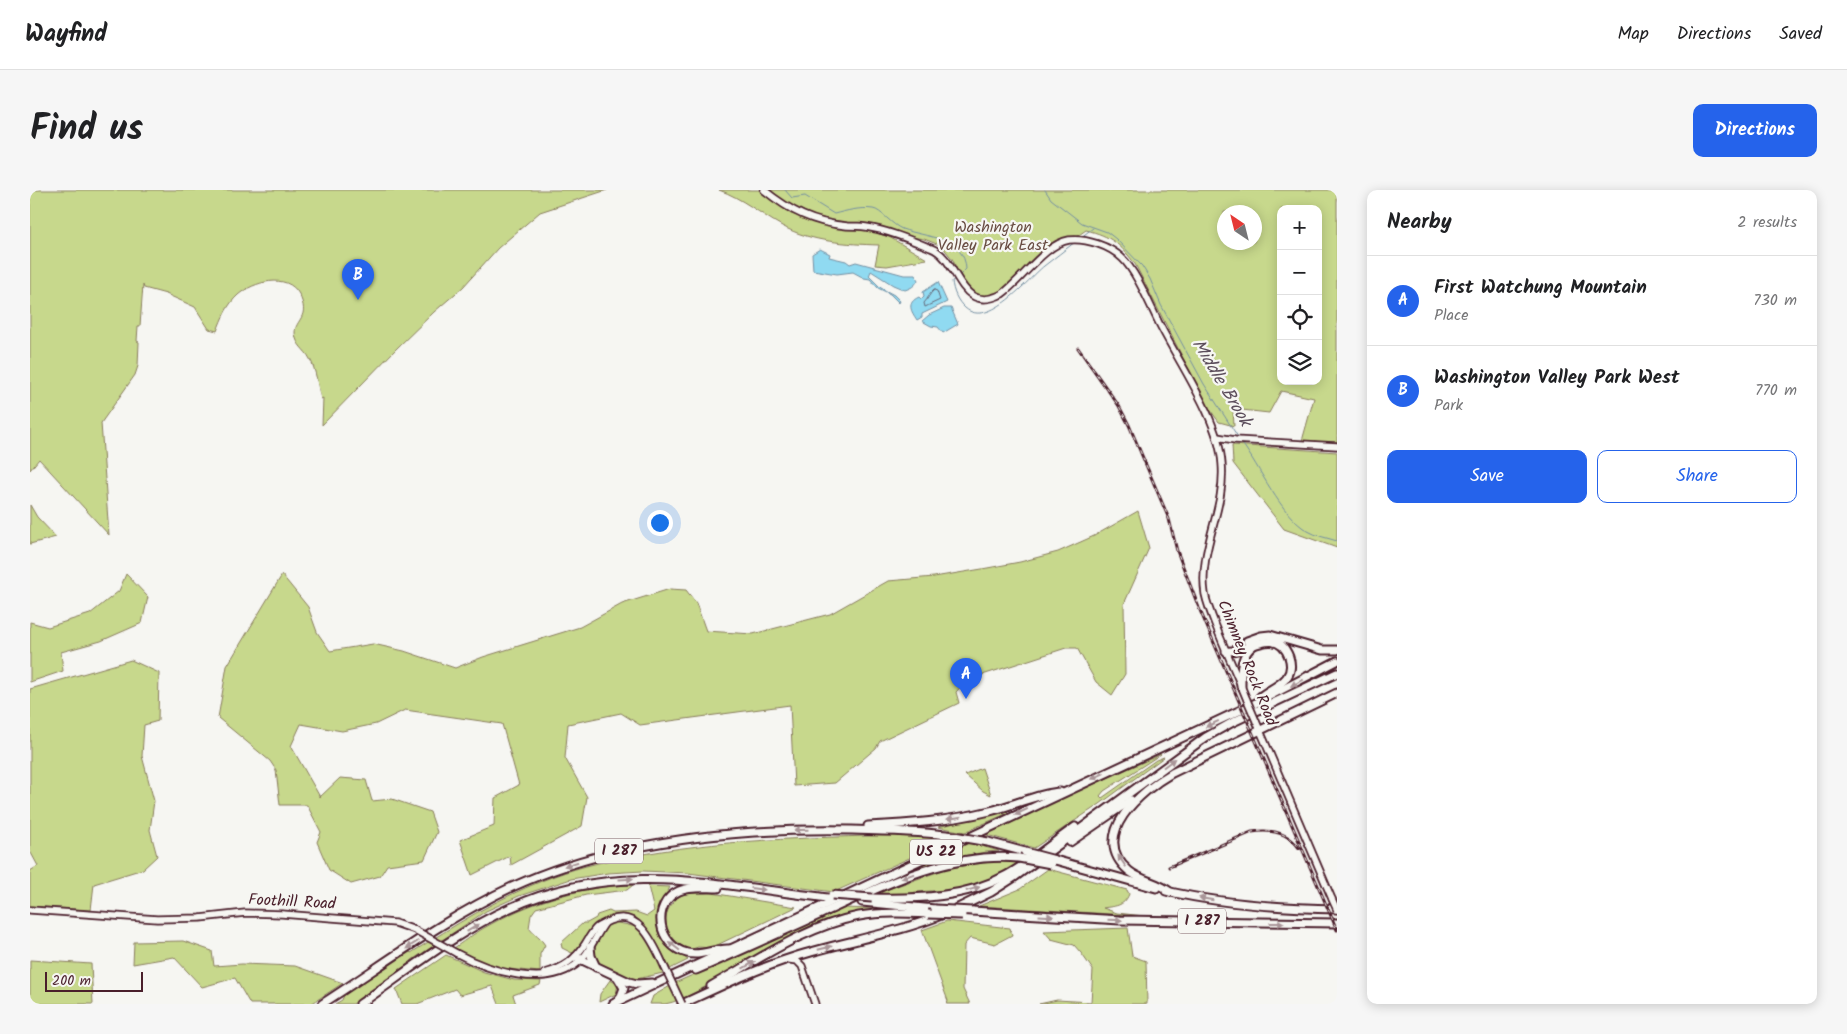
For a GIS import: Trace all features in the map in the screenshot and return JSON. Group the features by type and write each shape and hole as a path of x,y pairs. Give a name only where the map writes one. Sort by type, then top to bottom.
{"highway":[{"path":"1226,651 1254,638 1267,635 1322,650 1337,650"},
{"path":"1226,651 1233,652 1259,642 1268,641 1280,646 1288,656 1290,668 1284,682 1260,696 1256,703"},
{"path":"1241,686 1242,660 1248,650 1259,642"},
{"name":"US 22","path":"613,1004 1256,703 1337,661"},
{"path":"682,1004 783,961 809,952 910,927 951,912 998,888 1172,760 1214,732 1337,673"},
{"path":"1048,853 1053,852 1085,832 1154,784 1183,767 1337,693"},
{"path":"1154,784 1129,806 1120,820 1116,835 1116,851 1128,870 1141,878 1162,886 1170,892"},
{"path":"827,829 897,825 952,818 990,811 1052,792 1065,792"},
{"path":"830,896 904,898 940,896 970,890 991,883 1015,870 1123,794 1130,792"},
{"name":"I 287","path":"322,1004 470,908 513,886 568,865 615,852 727,835 827,829 954,836 988,842 1053,862 1170,892 1247,904 1337,909"},
{"path":"629,996 636,997 905,876 966,860 994,857 1053,862"},
{"name":"I 287","path":"360,1004 483,922 517,904 590,883 648,878 830,896 862,902 972,912 1134,920 1337,923"},
{"path":"730,949 720,949 699,954 682,952 672,946 663,934 661,920 665,903 677,892 692,888 724,889 731,886"},
{"path":"692,999 704,990 785,945 827,925 875,914 987,916 994,913"},
{"path":"590,947 591,956 596,967"},
{"path":"578,958 618,978 637,984 658,983"},
{"path":"613,1004 622,996 624,991 622,983 618,978"}],"street":[{"name":"Chimney Rock Road","path":"764,190 799,214 832,224 885,231 935,250 944,258 967,292 978,298 998,296 1012,286 1049,251 1064,242 1077,240 1105,247 1121,257 1127,264 1195,390 1217,436 1222,458 1222,482 1207,551 1204,579 1209,609 1337,909"},
{"path":"1217,436 1235,440 1337,446"},
{"name":"Foothill Road","path":"30,910 157,919 200,918 245,913 282,914 395,923 415,930 477,964 499,971 551,976 562,972 590,947 605,923"},
{"path":"605,923 622,919 638,924 649,935 682,1004"},
{"name":"Foothill Road","path":"578,958 595,928 605,923"},
{"path":"809,952 802,960 802,966 815,1004"},
{"path":"783,961 795,960 802,966"}],"green space":[{"path":"30,190 607,190 540,212 498,248 463,287 396,349 322,425 323,398 321,399 312,363 299,344 295,333 302,317 303,308 299,294 294,287 287,283 270,281 244,290 228,307 217,331 209,329 195,307 166,294 144,288 143,285 137,341 139,342 138,366 135,375 101,423 109,535 39,459 30,470"},
{"path":"719,190 759,190 791,214 826,224 865,229 889,237 927,259 887,266 875,265 879,245 842,243 805,236 782,226"},
{"name":"Washington Valley Park East","path":"770,190 1337,190 1337,442 1302,441 1314,398 1281,391 1269,413 1233,409 1234,426 1219,422 1208,407 1135,264 1125,251 1109,238 1086,230 1076,237 1063,239 998,294 984,300 974,300 967,296 953,260 942,246 924,239 884,229 816,217 788,204"},
{"path":"1232,445 1337,452 1337,548 1284,529 1233,463"},
{"path":"30,505 37,517 56,537 30,544"},
{"path":"1138,511 1149,548 1124,604 1125,674 1112,695 1096,682 1077,648 1066,648 967,680 956,692 959,703 880,741 876,748 835,783 794,786 790,705 640,725 621,713 568,724 565,758 587,797 582,826 511,865 510,856 472,875 460,840 494,826 495,798 519,785 502,724 405,710 376,724 342,731 301,724 291,746 320,797 340,778 366,780 372,801 392,799 430,812 437,832 424,860 387,865 380,876 351,884 329,870 317,842 321,832 307,805 280,805 276,770 270,761 218,718 227,666 282,575 308,607 317,632 330,651 373,644 404,651 455,668 483,657 580,627 622,604 670,589 686,590 696,603 706,631 753,634 830,614 888,581 934,577 982,569 1058,552 1094,536"},
{"path":"126,574 148,597 142,623 101,641 61,652 63,671 30,682 30,622 48,627 90,614 119,591"},
{"path":"131,660 159,673 158,721 144,725 142,756 154,801 150,830 157,856 143,869 94,884 91,910 30,906 30,871 38,866 30,851 30,689"},
{"path":"1161,754 1104,791 1100,796 1102,798 1156,760 1164,757 1100,804 1034,848 983,834"},
{"path":"982,768 991,795 983,791 965,775"},
{"path":"1007,810 1008,813 965,832 938,827"},
{"path":"900,835 944,838 945,842 834,892 688,873 643,871 608,873 571,879 519,896 486,911 412,960 409,965 353,1004 335,1004 342,1000 344,995 410,952 475,914 508,896 575,869 617,859 696,846 764,840"},
{"path":"964,841 999,851 944,859 887,879"},
{"path":"1012,859 1023,862 989,881 963,889 915,892 906,895 871,895 949,868"},
{"path":"1048,869 1127,890 1129,894 1121,904 1103,908 1117,913 1144,916 979,906 1020,889"},
{"path":"633,885 627,890 586,895 536,908 531,915 529,928 545,945 540,954 540,972 499,968 476,960 454,948 488,926 543,901 579,891"},
{"path":"648,886 670,887 658,909 657,927 664,944 688,960 670,969 657,943 645,928 638,922 619,916 605,919 597,924 574,954 562,948 561,943 583,923 596,918 597,915 609,911 613,913 636,912 647,916 654,911"},
{"path":"712,893 796,907 711,948 698,947 689,950 677,942 668,931 666,918 668,911 672,904 684,894"},
{"path":"842,908 877,909 877,911 857,913 818,925 780,943 689,996 665,1004 650,1004 653,996 677,982"},
{"path":"947,921 1010,928 1012,935 995,944 970,938 964,945 963,989 970,1004 947,1004 948,1001 922,930"},
{"path":"617,923 632,926 641,931 652,948 663,973 632,980 599,964 595,958 592,945 605,928"},
{"path":"1128,928 1132,956 1146,961 1147,1004 1039,1004 1057,1000 1091,1002 1093,970 1074,945 1051,939 1044,931"},
{"path":"183,941 212,951 214,966 242,964 295,966 343,983 311,1004 250,1004 235,978 202,987 174,957 133,964 134,942"},
{"path":"446,955 484,972 514,980 541,981 540,985 513,995 516,1004 499,1004 492,986 460,995 455,989 417,1004 402,1004 396,989"},
{"path":"30,960 91,964 93,1004 30,1004"},
{"path":"610,980 618,984 616,994 599,1002 600,994"}],"water":[{"path":"820,249 830,254 829,257 846,261 850,264 856,262 904,275 915,275 918,280 916,284 905,290 871,271 869,276 881,288 894,295 900,301 899,303 890,294 878,288 870,279 853,272 837,274 813,270 812,254"},
{"path":"938,282 947,302 922,314 922,317 917,320 911,307 912,302 919,297 921,299 924,296 923,292"},
{"path":"944,308 951,308 958,324 943,333 938,327 931,326 922,321 929,315"}],"waterway":[{"path":"785,190 792,198 805,196 834,214 858,209 873,209 902,229 951,244 959,250 964,258 966,269 959,276"},
{"name":"Middle Brook","path":"1045,190 1051,199 1082,223 1107,232 1116,239 1142,266 1204,384 1238,437"},
{"path":"1080,238 1093,228"},
{"path":"956,279 952,281 953,288 962,305 975,313 985,312 1008,300 1044,266 1075,242"},
{"name":"Middle Brook","path":"1241,442 1280,503 1298,524 1318,536 1337,541"}],"railway":[{"path":"1078,348 1119,406 1129,425 1169,519 1177,551 1199,608 1337,930"},
{"path":"1169,867 1252,832 1266,831 1284,835 1290,838 1299,848"}],"place":[{"name":"Washington Valley Park West","path":"358,300"},
{"name":"First Watchung Mountain","path":"966,699"}]}
